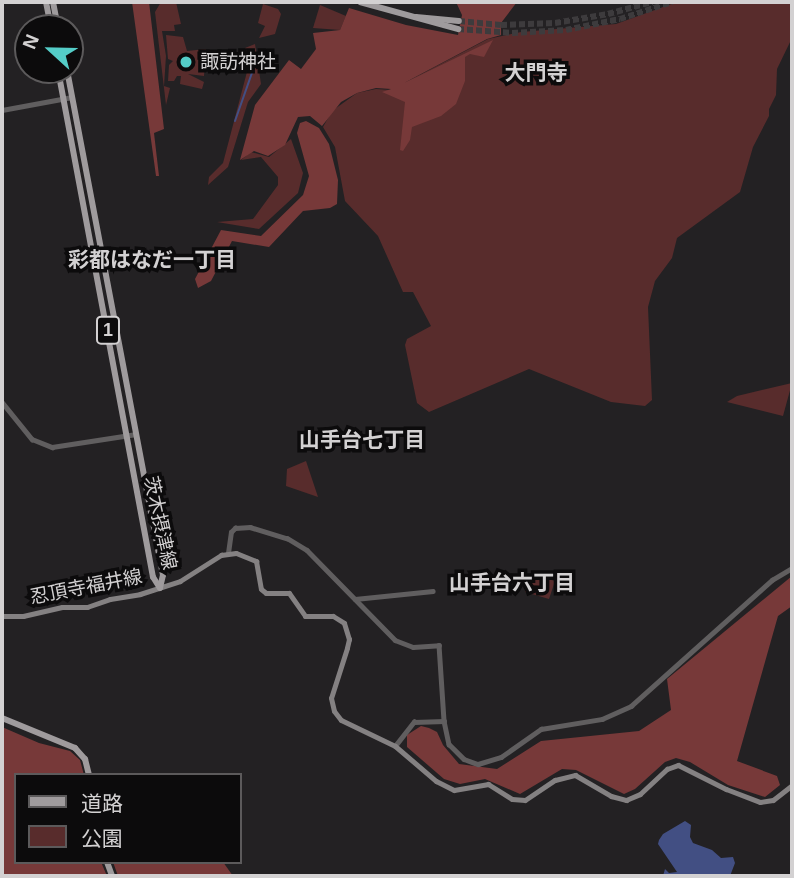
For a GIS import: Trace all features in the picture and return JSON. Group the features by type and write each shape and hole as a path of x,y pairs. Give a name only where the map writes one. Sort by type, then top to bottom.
{"main road":[{"path":"360,2 387,12 430,20 458,29"},
{"path":"430,20 459,21"},
{"name":"茨木摂津線","path":"60,84 153,577 160,588"},
{"name":"茨木摂津線","path":"70,84 163,575 160,588"},
{"path":"228,553 256,561 261,589 266,593 289,593 305,615 333,615 344,623 349,639 332,688 334,711 341,720 395,746 446,787 462,790 488,784 519,801 533,797 555,780 575,775 618,799 632,799 667,769 678,765 726,789 760,802 773,800 792,785"},
{"name":"忍頂寺福井線","path":"2,616 23,616 62,607 87,607 160,588 190,576 228,553"},
{"path":"2,718 75,748 85,759 88,773"}],"street":[{"path":"2,110 72,97"},
{"path":"2,402 32,439 52,447 136,434"},
{"path":"228,553 230,532 235,528 250,527 287,538 307,550 401,644 439,645 444,721 449,744 455,752 478,764 501,757 541,729 612,716 631,706 772,580 792,568"},
{"path":"355,599 433,591"},
{"path":"395,746 414,722 444,721"}],"green space":[{"path":"161,2 176,2 181,24 174,25 175,31 162,31 166,56 164,86 170,88 166,105 155,12"},
{"path":"677,2 792,2 792,38 777,69 776,95 753,147 740,192 677,238 672,258 655,281 648,307 652,400 645,406 611,402 529,369 429,412 417,403 405,345 407,339 431,326 413,292 403,292 378,236 345,201 335,147 323,127 332,111 357,93 376,89 391,90 488,39 521,32 616,24"},
{"path":"263,4 278,9 281,14 275,34 259,38 265,26 258,23"},
{"path":"320,5 346,16 340,30 313,28"},
{"name":"諏訪神社","path":"166,35 183,37 187,51 206,49 204,76 188,74 204,82 202,89 180,84 181,76 177,76 174,81 168,81 169,65 173,61 168,59"},
{"path":"255,44 261,84 248,102 228,167 208,185 209,177 223,163 248,68 245,48"},
{"path":"291,139 303,173 298,193 259,229 217,222 253,219 278,185 278,177 261,157 241,160 251,152 269,157"},
{"path":"792,383 783,416 727,402 737,396"},
{"path":"306,461 318,497 286,486 287,469"},
{"path":"531,574 555,581 549,599 525,592"}],"shaded area":[{"path":"132,2 149,2 164,129 154,133 159,176 156,176"},
{"path":"456,2 517,2 501,23 501,35 487,39 404,83 493,40 484,57 470,54 465,57 465,81 456,104 441,116 412,127 410,140 403,151 400,150 405,102 382,92 391,89 376,88 357,93 341,102 322,126 310,116 298,117 285,145 268,156 254,151 240,160 255,105 289,60 301,69 316,49 313,33 340,30 349,8 406,25 458,35 462,15"},
{"path":"306,121 319,128 329,144 338,180 337,204 330,208 303,211 269,247 232,241 211,281 198,288 195,279 221,230 261,236 303,195 309,176 297,133 300,123"},
{"path":"792,576 792,606 778,616 737,761 777,776 780,785 765,797 728,785 690,762 676,758 665,762 635,789 624,794 576,770 562,769 520,794 485,779 460,784 444,779 407,747 407,735 421,726 437,732 443,745 459,764 497,769 541,741 639,731 671,710 667,679"},
{"path":"2,727 39,743 70,751 80,760 83,773 14,773 14,864 102,864 107,876 2,876"},
{"path":"114,864 224,864 233,876 118,876"}],"water":[{"path":"685,821 691,825 690,837 693,843 712,850 721,858 733,857 735,863 730,876 663,876 665,869 669,873 677,872 658,844 659,840 663,834"}],"waterway":[{"path":"235,121 253,70 248,56"}],"tunnel":[{"path":"459,21 501,25 555,23 608,14 652,2"},
{"path":"458,29 512,33 566,30 620,19 672,2"}],"place":[{"name":"諏訪神社","path":"186,62"}],"district":[{"name":"大門寺","path":"536,73"},
{"name":"彩都はなだ一丁目","path":"152,260"},
{"name":"山手台七丁目","path":"362,440"},
{"name":"山手台六丁目","path":"512,583"}]}
